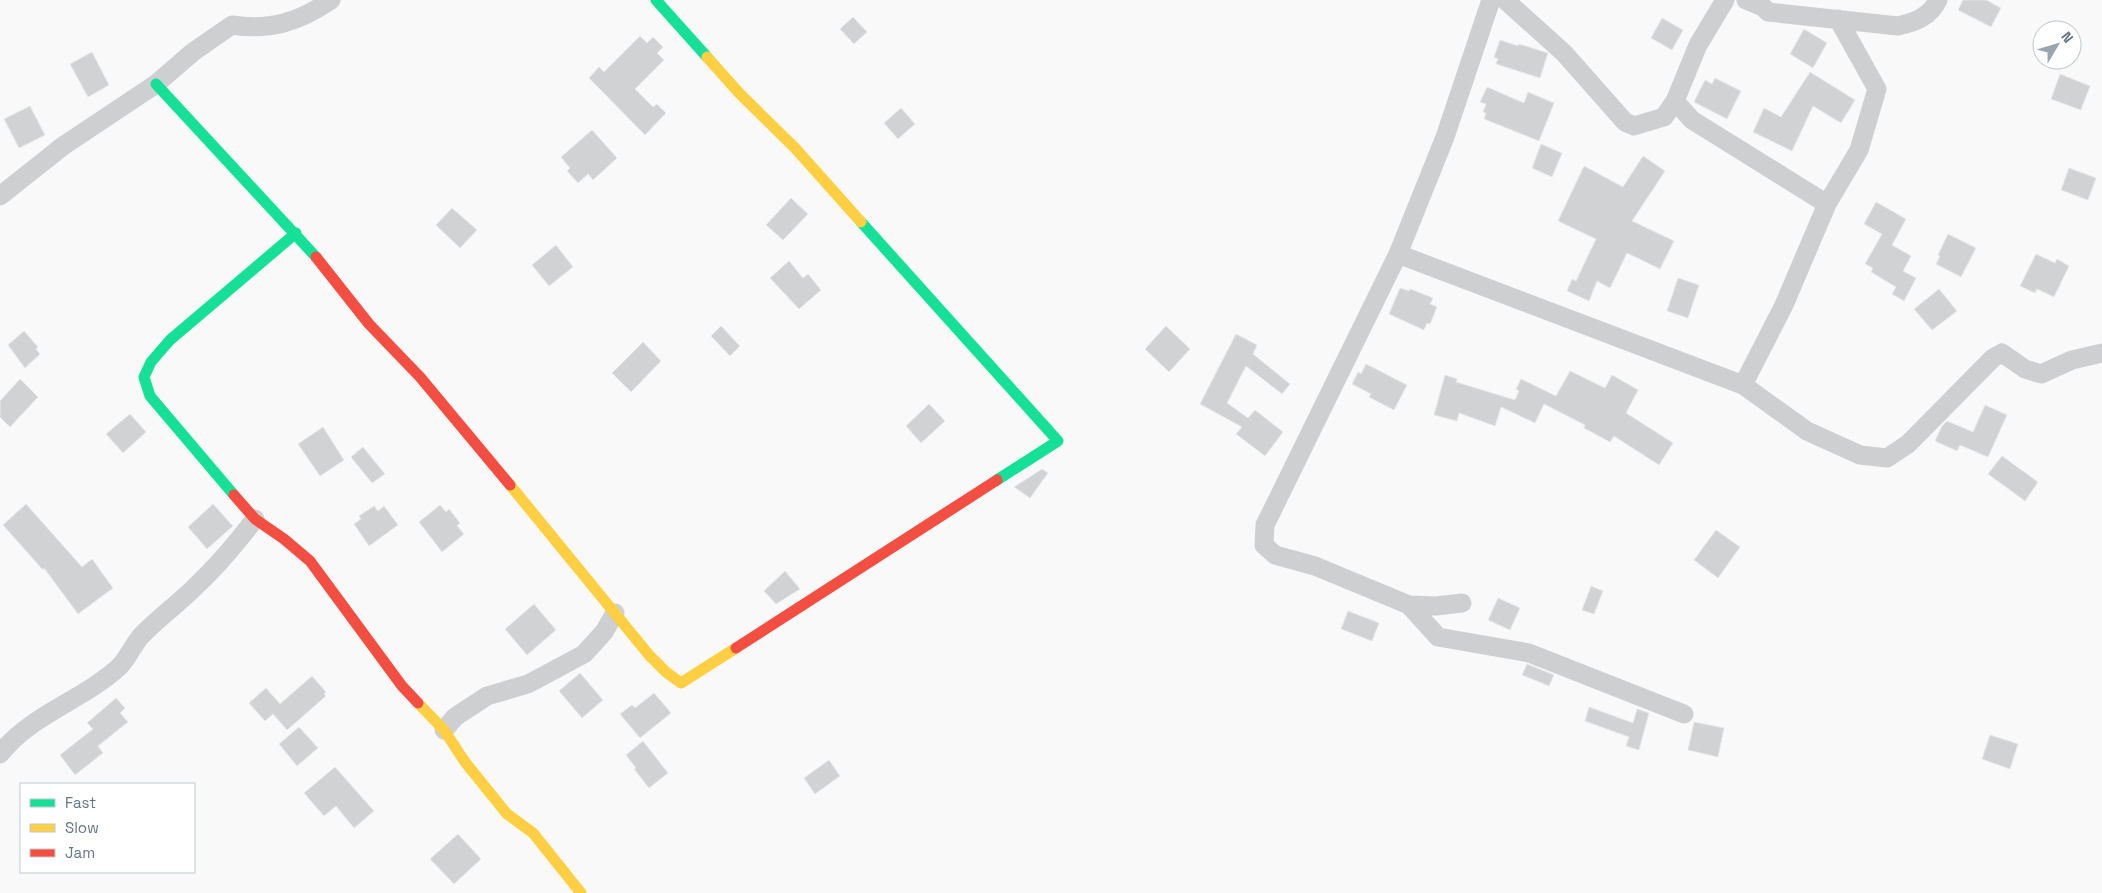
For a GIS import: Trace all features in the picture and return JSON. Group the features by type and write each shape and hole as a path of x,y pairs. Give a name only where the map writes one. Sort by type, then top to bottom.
{"street":[{"path":"0,196 63,146 156,84 193,52 232,25 253,29 287,23 313,12 331,0"},
{"path":"156,84 296,233 331,274 369,324 420,377 649,654 666,672 681,683 1058,441 794,148 740,94 656,0"},
{"path":"1462,603 1436,606 1409,605 1315,566 1275,554 1264,544 1264,525 1398,254 1445,137 1491,0"},
{"path":"1505,0 1564,53 1610,108 1625,122 1634,126 1664,117 1675,101 1698,45 1725,0"},
{"path":"1746,0 1762,7 1768,12 1898,26 1917,22 1934,9 1938,0"},
{"path":"1743,385 1784,305 1827,204 1859,150 1877,89 1838,19"},
{"path":"1675,101 1692,120 1827,204"},
{"path":"296,233 170,340 151,362 144,377 150,396 255,519 284,539 310,562 402,686 444,730 465,762 507,814 533,833 581,893"},
{"path":"1398,254 1743,385 1807,431 1860,455 1887,458 1908,444 1993,358 2002,353 2025,369 2042,374 2072,360 2102,353"},
{"path":"0,754 28,728 120,666 141,636 201,582 237,543 255,519"},
{"path":"1409,605 1438,637 1529,653 1684,714"},
{"path":"444,730 455,717 487,696 528,684 584,654 604,632 616,613"}],"building":[{"path":"1963,0 1986,0 2001,8 1991,27 1958,10"},
{"path":"853,17 867,32 854,44 840,29"},
{"path":"1662,18 1683,30 1672,50 1651,38"},
{"path":"1804,29 1827,43 1813,68 1790,54"},
{"path":"640,36 647,43 653,37 663,47 657,53 664,60 635,89 653,107 657,104 666,113 645,135 589,78 599,67 604,72"},
{"path":"1500,40 1548,53 1540,78 1496,64 1498,59 1494,57"},
{"path":"92,52 109,85 88,97 70,64"},
{"path":"1810,72 1855,100 1841,123 1813,106 1792,151 1753,132 1764,108 1781,117"},
{"path":"2060,74 2090,86 2081,110 2051,99"},
{"path":"1715,78 1741,91 1727,119 1694,102 1705,80 1712,84"},
{"path":"1487,87 1524,103 1528,92 1554,103 1539,141 1484,119 1486,113 1483,112 1486,104 1480,102"},
{"path":"30,106 45,135 19,148 4,119"},
{"path":"901,108 915,124 898,139 884,123"},
{"path":"592,130 617,158 593,180 588,174 578,183 567,171 570,168 561,157"},
{"path":"1541,144 1562,153 1552,177 1532,168"},
{"path":"1643,156 1665,171 1632,221 1674,241 1660,269 1627,253 1610,288 1597,281 1589,301 1567,291 1572,279 1576,281 1596,239 1558,221 1584,166 1623,187"},
{"path":"2069,168 2096,178 2088,200 2061,190"},
{"path":"791,198 808,214 783,240 766,225"},
{"path":"1876,202 1906,219 1892,245 1911,256 1903,271 1916,278 1904,301 1892,294 1896,287 1871,272 1873,268 1865,264 1882,234 1864,224"},
{"path":"452,208 477,230 460,248 436,225"},
{"path":"1948,234 1976,248 1961,277 1936,264"},
{"path":"556,245 573,267 549,286 532,265"},
{"path":"2036,254 2055,263 2057,259 2069,266 2054,297 2037,289 2035,293 2020,286"},
{"path":"789,261 803,278 808,274 821,290 799,309 770,278"},
{"path":"1678,278 1699,285 1688,318 1667,311"},
{"path":"1400,288 1409,291 1410,289 1433,298 1430,304 1437,307 1430,324 1427,323 1424,330 1389,314"},
{"path":"1939,289 1957,311 1932,330 1914,309"},
{"path":"721,326 740,346 730,356 711,336"},
{"path":"1166,326 1190,349 1169,372 1145,349"},
{"path":"24,331 38,347 36,349 40,354 25,368 8,345"},
{"path":"1236,334 1257,345 1253,354 1290,384 1282,394 1246,366 1227,403 1248,418 1255,410 1283,432 1265,456 1236,434 1242,427 1200,404"},
{"path":"643,342 661,361 631,392 612,373"},
{"path":"1366,364 1407,385 1394,410 1369,397 1371,394 1352,384 1358,372 1361,374"},
{"path":"1570,371 1605,388 1612,375 1638,390 1626,413 1673,443 1659,465 1614,436 1610,442 1584,428 1585,425 1544,404 1535,423 1501,407 1495,426 1459,413 1457,421 1434,415 1445,375 1457,379 1456,382 1515,400 1519,391 1516,389 1521,379 1556,396"},
{"path":"20,379 38,397 10,427 0,417 0,401"},
{"path":"929,404 945,421 921,443 906,426"},
{"path":"1985,405 2007,415 1988,457 1960,445 1957,451 1935,441 1942,426 1947,421 1973,432"},
{"path":"130,414 146,432 123,453 106,434"},
{"path":"323,427 344,460 320,476 298,444"},
{"path":"363,447 385,474 372,483 351,457"},
{"path":"2002,456 2038,482 2025,501 1988,474"},
{"path":"1042,469 1048,473 1030,498 1014,487"},
{"path":"26,504 82,567 92,559 113,588 78,614 44,568 43,570 3,525"},
{"path":"213,504 233,526 207,549 188,527"},
{"path":"440,505 446,512 449,509 460,523 457,526 464,534 442,552 419,522"},
{"path":"374,506 378,511 384,506 398,525 369,546 354,524 361,519 359,516"},
{"path":"1716,530 1740,547 1718,578 1694,560"},
{"path":"785,571 800,589 776,604 764,591"},
{"path":"1591,586 1603,591 1594,614 1582,610"},
{"path":"1498,598 1520,608 1510,630 1488,620"},
{"path":"534,604 556,630 527,655 505,629"},
{"path":"1348,611 1379,623 1372,641 1341,629"},
{"path":"1527,664 1554,675 1549,686 1522,675"},
{"path":"580,673 603,700 582,718 559,691"},
{"path":"312,676 326,692 324,694 326,696 287,730 273,714 265,721 249,703 266,688 280,704"},
{"path":"654,693 671,713 640,738 620,714 632,705 635,708"},
{"path":"116,698 125,708 120,713 128,722 98,746 103,753 75,775 60,755 93,729 87,723"},
{"path":"1589,707 1633,723 1637,709 1649,713 1639,750 1626,746 1629,737 1585,721"},
{"path":"1694,722 1724,728 1718,757 1688,750"},
{"path":"299,727 318,748 297,766 279,744"},
{"path":"1990,735 2018,744 2010,769 1982,759"},
{"path":"643,741 668,773 649,788 626,755"},
{"path":"829,760 840,776 815,794 804,778"},
{"path":"335,767 374,811 354,828 336,806 324,816 304,793"},
{"path":"458,834 481,859 454,884 430,859"}],"traffic: fast":[{"path":"656,0 707,57"},
{"path":"156,84 316,257"},
{"path":"861,222 1058,441 997,480"},
{"path":"234,495 150,396 144,377 151,362 170,340 296,233"}],"traffic: slow":[{"path":"707,57 740,94 795,148 861,222"},
{"path":"510,485 649,655 666,672 681,683 736,648"},
{"path":"418,703 444,730 465,762 507,814 533,833 581,893"}],"traffic: jam":[{"path":"316,257 369,324 420,377 510,485"},
{"path":"736,648 997,480"},
{"path":"234,495 255,519 284,539 310,561 402,686 418,703"}]}
